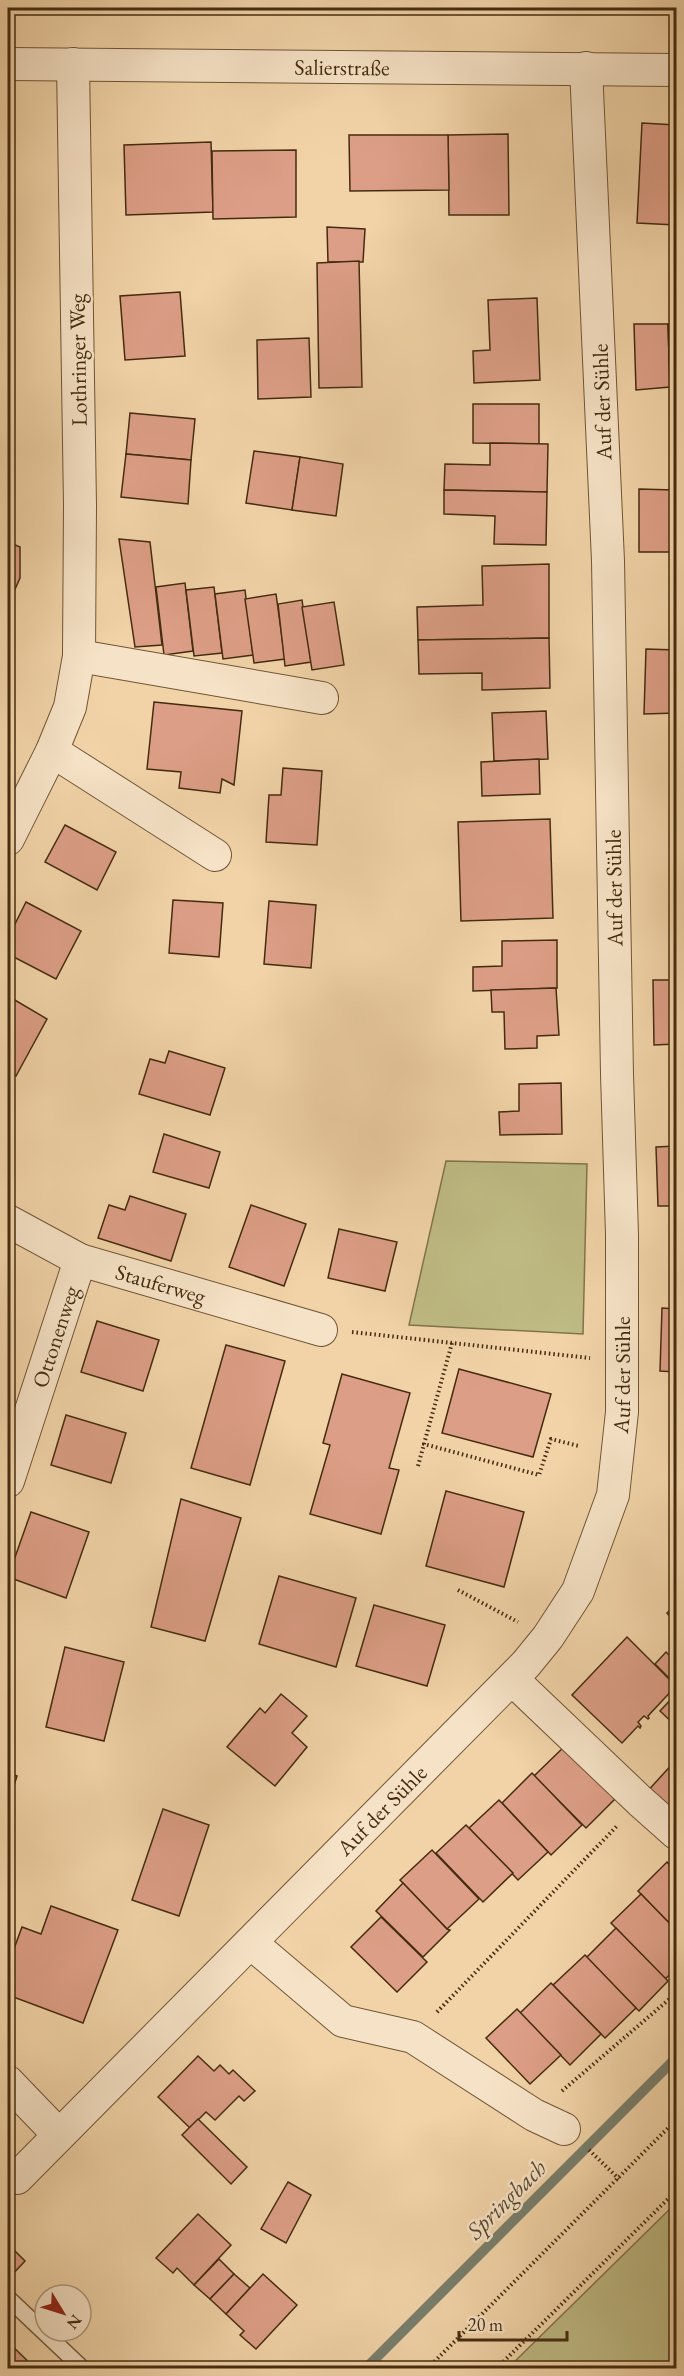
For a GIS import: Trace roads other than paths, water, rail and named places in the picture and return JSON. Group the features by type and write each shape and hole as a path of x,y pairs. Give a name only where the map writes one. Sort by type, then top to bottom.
{"street":[{"name":"Salierstraße","path":"8,64 676,70"},
{"name":"Lothringer Weg","path":"8,839 52,751 70,707 79,656 80,505 73,64"},
{"name":"Auf der Sühle","path":"17,2178 512,1679 548,1637 578,1591 613,1495 622,1412 623,1362 608,550 586,69"},
{"path":"79,656 322,698"},
{"path":"52,751 215,855"},
{"name":"Stauferweg","path":"8,1221 80,1260 321,1330"},
{"name":"Ottonenweg","path":"8,1481 80,1260"},
{"path":"512,1679 676,1833"},
{"path":"251,1943 344,2021 413,2037 534,2115 564,2129"},
{"path":"8,2082 59,2135"}],"lane":[{"path":"8,2298 82,2368"}],"waterway":[{"name":"Springbach","path":"366,2368 676,2058"}]}
